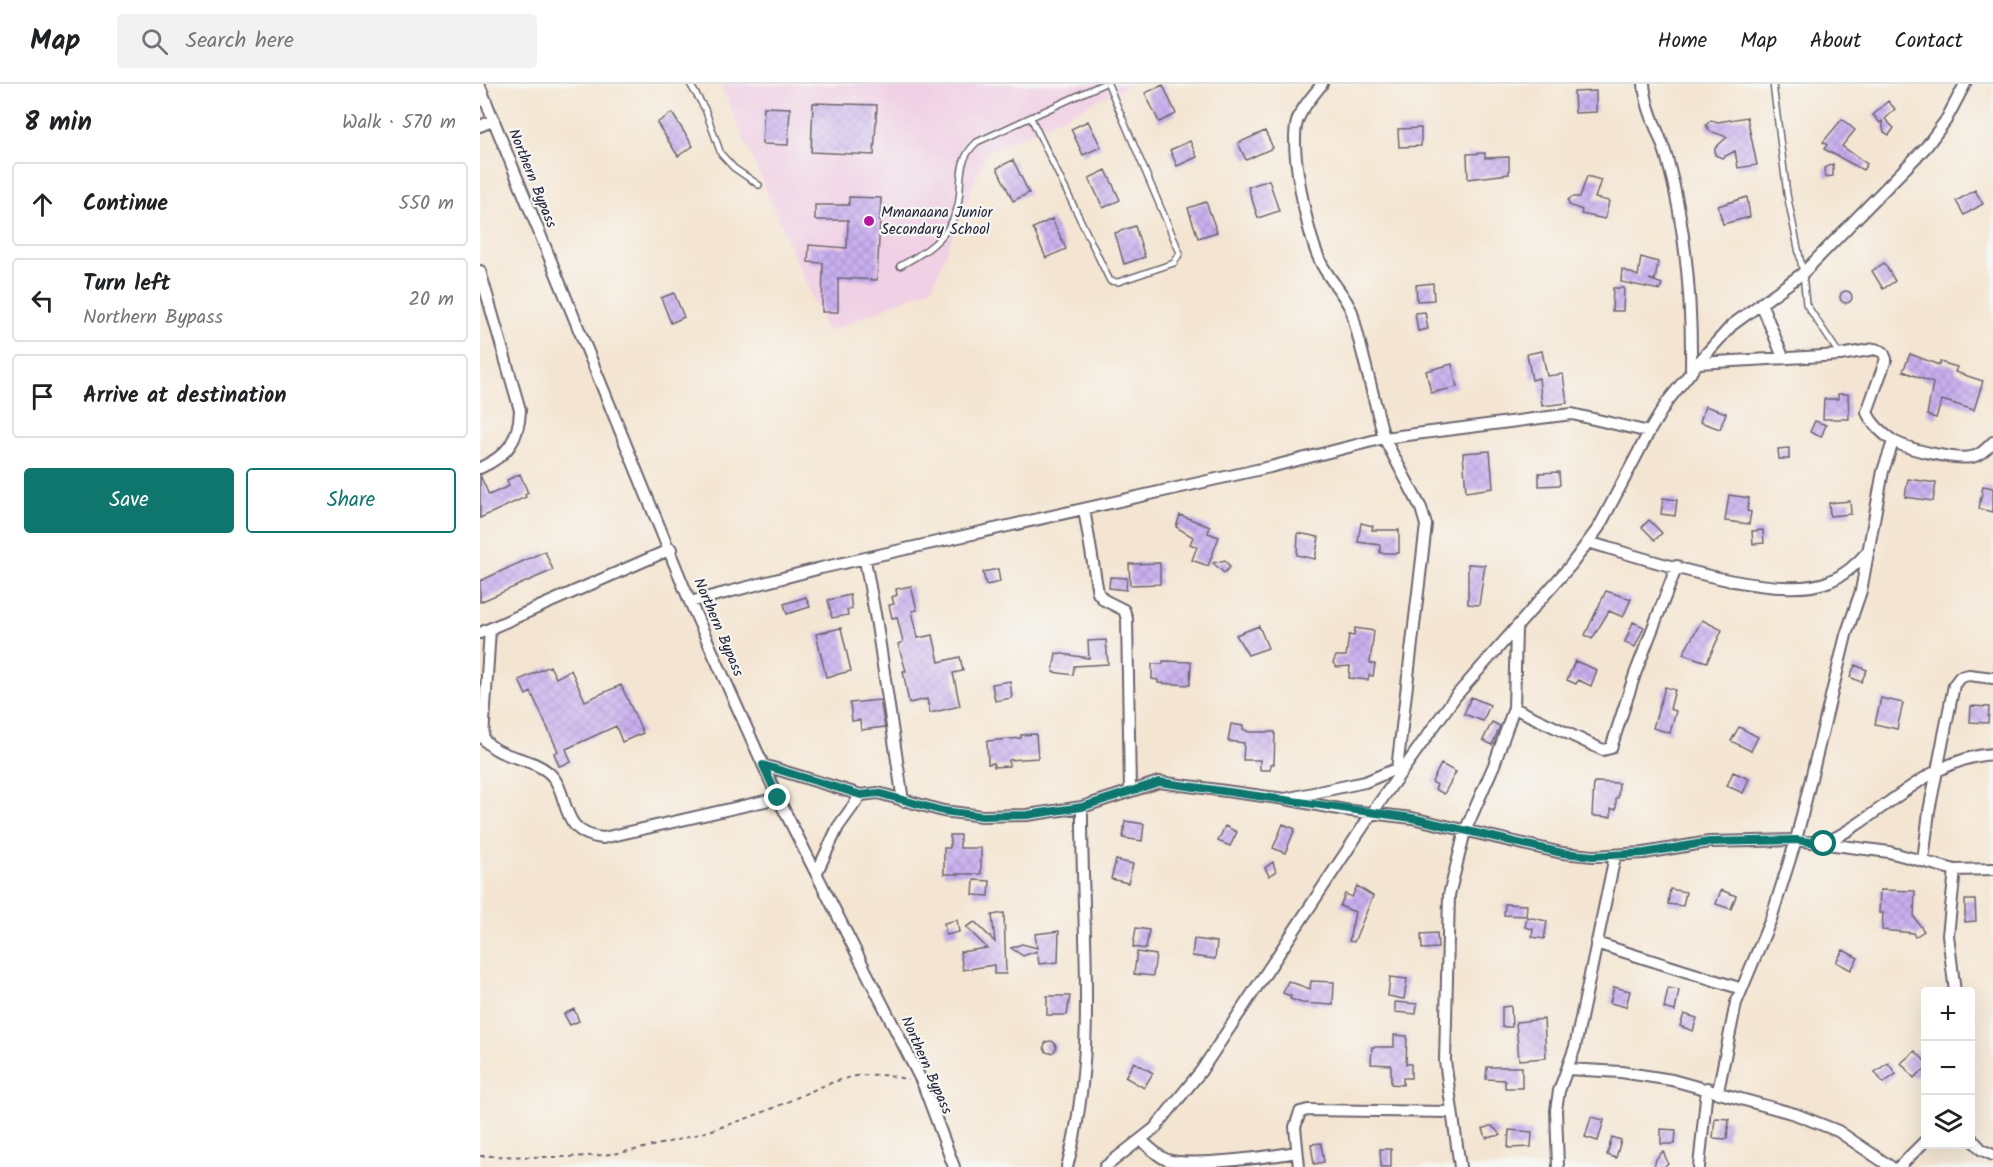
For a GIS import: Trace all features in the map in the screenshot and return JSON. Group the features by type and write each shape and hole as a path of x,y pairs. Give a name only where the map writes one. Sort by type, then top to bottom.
{"street":[{"path":"1322,84 1300,112 1294,136 1304,205 1319,260 1352,312 1384,438 1421,508 1426,525 1398,769"},
{"path":"1644,84 1667,159 1683,241 1692,334 1690,373"},
{"path":"1105,1167 1141,1140 1168,1113 1201,1071 1372,813 1455,697 1516,628 1599,527 1649,432 1690,373 1732,325 1803,273 1926,147 1946,120 1965,84"},
{"name":"Northern Bypass","path":"480,87 574,321 671,549 690,602 778,798 923,1084 954,1167"},
{"path":"480,126 494,120"},
{"path":"480,271 520,410 520,426 515,441 507,451 480,468"},
{"path":"1761,303 1783,357"},
{"path":"1698,363 1840,355 1875,348 1882,352 1886,359 1867,412 1874,423 1893,442 1966,459 1978,456 1993,442"},
{"path":"690,602 741,587 1384,438 1572,414 1649,432"},
{"path":"1699,1167 1713,1090 1728,1035 1742,989 1771,919 1796,840 1844,643 1861,591 1883,471 1893,442"},
{"path":"1084,509 1098,593 1104,600 1119,606 1127,619 1130,790"},
{"path":"1588,542 1677,566 1761,584 1807,586 1829,582 1850,569 1869,550"},
{"path":"671,549 485,631 481,738 498,750 546,770 553,778 565,808 577,828 589,837 603,838 778,798"},
{"path":"865,560 879,636 903,801"},
{"path":"1514,708 1603,750 1611,748 1635,674 1677,566"},
{"path":"1460,1167 1450,1112 1445,1061 1449,895 1465,831 1494,765 1514,708 1516,628"},
{"path":"1923,861 1954,685 1960,677 1969,675 1993,678"},
{"path":"1824,844 1847,833 1938,770 1956,762 1993,754"},
{"path":"1285,799 1365,782 1408,763"},
{"path":"763,765 861,795 878,793 943,811 982,816 1027,815 1082,807 1130,790 1159,782 1168,782 1412,818 1562,853 1615,856 1709,842 1796,840 1889,852 1955,870 1993,869"},
{"path":"817,872 838,827 861,795"},
{"path":"1067,1167 1082,1091 1086,1004 1082,807"},
{"path":"1558,1167 1556,1110 1575,1047 1615,856"},
{"path":"1953,987 1948,935 1955,870"},
{"path":"1596,943 1742,989"},
{"path":"1567,1069 1621,1072 1713,1090 1815,1121 1838,1131 1891,1167"},
{"path":"1299,1167 1296,1119 1300,1112 1308,1110 1450,1112"},
{"path":"1141,1140 1168,1160 1185,1163 1214,1162 1297,1152"},
{"path":"1975,1142 1982,1150 1993,1155"},
{"path":"1899,1167 1921,1145"}],"lane":[{"path":"690,84 705,108 721,154 734,168 759,185"},
{"path":"900,266 927,250 940,239 951,224 959,200 958,182 970,148 977,142 1106,84 1180,253 1174,263 1118,282 1110,281 1031,118"},
{"path":"1773,84 1787,194 1803,273 1806,304 1840,355"}],"path":[{"path":"480,1156 560,1156 638,1150 766,1111 841,1078 871,1073 886,1074 923,1084"}],"shaded area":[{"name":"Mmanaana Junior Secondary School","path":"720,84 1125,84 1126,87 986,153 932,288 827,332"}],"building":[{"path":"1163,85 1176,114 1159,122 1145,93"},
{"path":"1596,91 1596,112 1575,113 1574,92"},
{"path":"1888,101 1895,109 1885,119 1894,128 1889,135 1884,132 1882,121 1880,123 1873,115"},
{"path":"813,103 877,105 874,155 811,152"},
{"path":"764,107 790,108 788,145 762,144"},
{"path":"672,113 693,146 678,156 657,123"},
{"path":"1747,117 1757,165 1738,168 1735,151 1722,158 1715,155 1715,148 1727,137 1710,131 1706,125 1711,120 1718,122"},
{"path":"1842,119 1855,130 1842,146 1867,164 1863,170 1824,149 1827,145 1823,142"},
{"path":"1088,121 1101,147 1083,155 1071,129"},
{"path":"1421,128 1421,146 1399,147 1398,129"},
{"path":"1265,131 1273,148 1246,160 1238,143"},
{"path":"1190,141 1197,157 1177,166 1170,150"},
{"path":"1485,153 1485,158 1509,157 1509,174 1468,179 1467,154"},
{"path":"1013,160 1029,193 1013,201 997,168"},
{"path":"1833,164 1833,176 1825,177 1824,168"},
{"path":"1106,170 1120,200 1103,208 1089,178"},
{"path":"1587,176 1601,180 1595,198 1609,201 1605,219 1581,214 1582,210 1569,205 1568,200 1572,197 1580,197"},
{"path":"1269,180 1279,211 1258,218 1248,187"},
{"path":"1975,190 1983,204 1964,215 1956,201"},
{"path":"849,197 881,198 877,280 838,278 838,312 822,312 823,263 808,262 809,245 847,248 848,220 815,220 815,205 849,205"},
{"path":"1747,197 1750,217 1723,224 1718,206"},
{"path":"1206,202 1217,232 1198,238 1188,208"},
{"path":"1052,219 1066,249 1046,258 1033,228"},
{"path":"1135,226 1145,257 1124,264 1115,233"},
{"path":"1641,257 1658,262 1655,280 1649,279 1662,284 1660,290 1621,282 1622,269 1638,276"},
{"path":"1884,263 1895,281 1883,289 1872,271"},
{"path":"1433,283 1434,300 1417,301 1416,285"},
{"path":"1613,288 1624,288 1623,311 1612,311"},
{"path":"1848,291 1851,292 1851,302 1844,303 1841,302 1840,295 1841,292"},
{"path":"674,293 684,317 671,323 661,298"},
{"path":"1425,312 1428,329 1418,331 1415,313"},
{"path":"1542,351 1547,376 1563,374 1567,403 1542,406 1539,378 1532,380 1527,354"},
{"path":"1910,354 1939,365 1940,362 1957,367 1955,372 1983,381 1974,410 1942,400 1936,418 1927,415 1933,383 1903,371"},
{"path":"1452,364 1457,387 1431,393 1426,371"},
{"path":"1838,394 1848,394 1849,419 1823,419 1824,399 1838,399"},
{"path":"1705,406 1726,413 1720,429 1700,422"},
{"path":"1815,421 1826,425 1821,437 1810,432"},
{"path":"1789,448 1789,459 1779,459 1778,449"},
{"path":"1490,451 1493,488 1466,492 1463,453"},
{"path":"1559,472 1560,485 1539,486 1539,473"},
{"path":"520,474 528,493 526,497 480,518 480,475 489,495 509,486 507,480"},
{"path":"1908,479 1936,483 1933,501 1905,497"},
{"path":"1983,486 1993,488 1993,512 1979,509"},
{"path":"1729,495 1749,498 1747,511 1751,512 1749,524 1725,521"},
{"path":"1663,498 1677,500 1675,516 1661,514"},
{"path":"1850,501 1851,514 1830,516 1829,503"},
{"path":"1180,515 1210,527 1208,533 1219,537 1208,566 1192,560 1197,547 1190,544 1193,537 1176,527"},
{"path":"1649,520 1662,533 1655,540 1642,527"},
{"path":"1361,523 1373,526 1372,530 1399,530 1399,553 1380,553 1380,545 1358,542"},
{"path":"1763,530 1764,543 1753,544 1752,531"},
{"path":"1298,533 1319,537 1315,559 1297,555"},
{"path":"545,551 553,570 480,602 480,581"},
{"path":"1225,560 1230,567 1224,573 1213,563"},
{"path":"1160,563 1160,584 1130,585 1129,564"},
{"path":"1468,564 1485,565 1479,605 1468,604"},
{"path":"998,569 1000,582 986,585 983,572"},
{"path":"1110,577 1127,578 1126,590 1109,588"},
{"path":"911,586 917,610 912,611 918,638 933,635 939,662 960,657 963,671 953,673 960,706 930,713 927,699 909,703 903,671 906,671 898,644 903,642 897,617 892,618 889,605 894,604 892,597 897,595 896,589"},
{"path":"1606,591 1631,599 1623,617 1609,611 1592,639 1585,635"},
{"path":"850,595 852,609 847,610 848,615 832,618 828,600"},
{"path":"806,597 810,607 787,614 784,604"},
{"path":"1702,620 1722,630 1707,662 1683,654"},
{"path":"1633,622 1644,627 1635,647 1625,642"},
{"path":"1259,626 1268,648 1248,655 1236,635"},
{"path":"841,628 851,671 826,677 816,634"},
{"path":"1355,628 1374,631 1370,663 1375,664 1373,676 1369,675 1368,680 1349,678 1350,666 1337,667 1333,663 1336,656 1346,656 1349,635 1354,636"},
{"path":"1106,640 1108,664 1074,666 1073,675 1053,672 1056,653 1089,658 1088,641"},
{"path":"1163,661 1191,662 1190,685 1158,683 1158,680 1152,679 1152,664 1163,664"},
{"path":"1575,661 1597,670 1591,686 1578,680 1576,684 1567,680"},
{"path":"1855,665 1867,670 1861,682 1850,677"},
{"path":"550,666 556,678 571,670 585,701 621,685 643,733 622,742 616,726 566,749 571,762 559,766 554,753 558,751 531,692 526,695 519,680"},
{"path":"1010,681 1012,698 995,701 992,684"},
{"path":"1665,687 1675,690 1670,709 1676,711 1670,733 1653,728"},
{"path":"1471,697 1490,705 1483,721 1464,714"},
{"path":"1881,698 1903,703 1897,729 1875,724"},
{"path":"880,700 885,727 861,730 860,720 852,721 850,703"},
{"path":"1971,706 1989,707 1988,723 1970,722"},
{"path":"1492,722 1500,726 1492,745 1483,740"},
{"path":"1231,724 1243,726 1243,729 1249,732 1275,732 1274,764 1271,764 1270,770 1260,770 1260,760 1243,760 1244,743 1228,741"},
{"path":"1739,727 1758,737 1751,751 1731,741"},
{"path":"1036,734 1038,758 1009,760 1009,766 994,767 994,763 988,764 987,741 1021,738 1021,735"},
{"path":"1441,764 1456,772 1444,794 1435,789 1437,785 1432,782"},
{"path":"1733,772 1749,779 1743,793 1727,786"},
{"path":"1594,782 1619,783 1616,809 1611,809 1611,817 1592,816"},
{"path":"1125,821 1144,824 1142,841 1123,838"},
{"path":"1283,824 1295,829 1285,853 1273,848"},
{"path":"1225,826 1237,832 1230,846 1218,841"},
{"path":"950,835 960,835 960,848 981,848 981,874 944,874 944,848 950,848"},
{"path":"1116,860 1133,864 1128,883 1111,879"},
{"path":"1273,862 1276,872 1269,876 1265,868"},
{"path":"974,880 990,881 989,896 973,895"},
{"path":"1357,886 1373,896 1354,942 1349,941 1355,912 1340,906 1345,894 1352,897"},
{"path":"1670,889 1686,892 1683,906 1668,904"},
{"path":"1721,890 1736,896 1731,909 1716,904"},
{"path":"1880,890 1915,891 1914,917 1924,931 1915,937 1913,933 1882,930 1883,913 1879,913"},
{"path":"1965,900 1975,900 1976,921 1965,922"},
{"path":"1505,904 1527,905 1526,916 1504,915"},
{"path":"1004,913 1006,974 994,974 994,965 963,970 960,952 987,948 966,927 975,922 995,942 992,915"},
{"path":"1527,917 1547,921 1544,939 1532,937 1533,929 1525,927"},
{"path":"957,920 959,932 946,935 944,923"},
{"path":"1136,928 1149,930 1146,949 1133,947"},
{"path":"1059,931 1058,962 1039,964 1037,951 1023,956 1011,948 1022,944 1037,948 1035,934"},
{"path":"1437,933 1438,948 1422,949 1421,934"},
{"path":"1194,939 1217,942 1215,959 1192,956"},
{"path":"1843,950 1858,958 1851,970 1836,962"},
{"path":"1137,952 1156,955 1153,976 1134,974"},
{"path":"1390,977 1407,979 1404,999 1388,996"},
{"path":"1288,981 1310,989 1311,981 1334,982 1333,1005 1302,1003 1290,999 1291,996 1283,993"},
{"path":"1614,987 1630,991 1626,1007 1610,1003"},
{"path":"1668,988 1679,990 1675,1011 1664,1008"},
{"path":"1047,996 1070,996 1067,1015 1047,1015"},
{"path":"1395,1002 1417,1004 1416,1014 1395,1012"},
{"path":"1511,1006 1512,1027 1502,1027 1502,1007"},
{"path":"574,1009 579,1021 570,1025 564,1014"},
{"path":"1684,1014 1697,1018 1693,1031 1680,1026"},
{"path":"1544,1019 1546,1058 1519,1060 1516,1022"},
{"path":"1394,1035 1407,1036 1406,1064 1411,1064 1411,1078 1403,1078 1403,1085 1391,1084 1391,1065 1371,1064 1372,1047 1394,1047"},
{"path":"1052,1041 1056,1047 1052,1053 1048,1053 1044,1045"},
{"path":"1915,1051 1921,1057 1921,1072 1914,1078 1901,1063"},
{"path":"1134,1062 1153,1073 1144,1088 1125,1077"},
{"path":"1888,1063 1896,1074 1883,1083 1875,1072"},
{"path":"1487,1067 1522,1067 1522,1088 1505,1088 1505,1080 1486,1079"},
{"path":"1591,1117 1604,1120 1598,1141 1585,1137"},
{"path":"1715,1118 1729,1119 1727,1139 1713,1138"},
{"path":"1489,1126 1501,1135 1486,1138 1483,1129"},
{"path":"1661,1129 1676,1130 1675,1144 1661,1144"},
{"path":"1509,1130 1532,1132 1531,1147 1508,1148"},
{"path":"1612,1137 1621,1140 1616,1158 1607,1155"},
{"path":"1321,1143 1324,1162 1314,1164 1311,1144"},
{"path":"1380,1149 1391,1149 1391,1167 1381,1167"},
{"path":"1663,1151 1668,1163 1664,1167 1654,1167 1656,1159"}],"place":[{"name":"Mmanaana Junior Secondary School","path":"869,221"}],"route":[{"path":"778,798 763,765 861,795 878,793 943,811 982,816 1027,815 1082,807 1142,785 1159,782 1285,799 1344,810 1389,814 1445,824 1465,831 1562,853 1593,856 1644,853 1709,842 1796,840 1824,844"}]}
